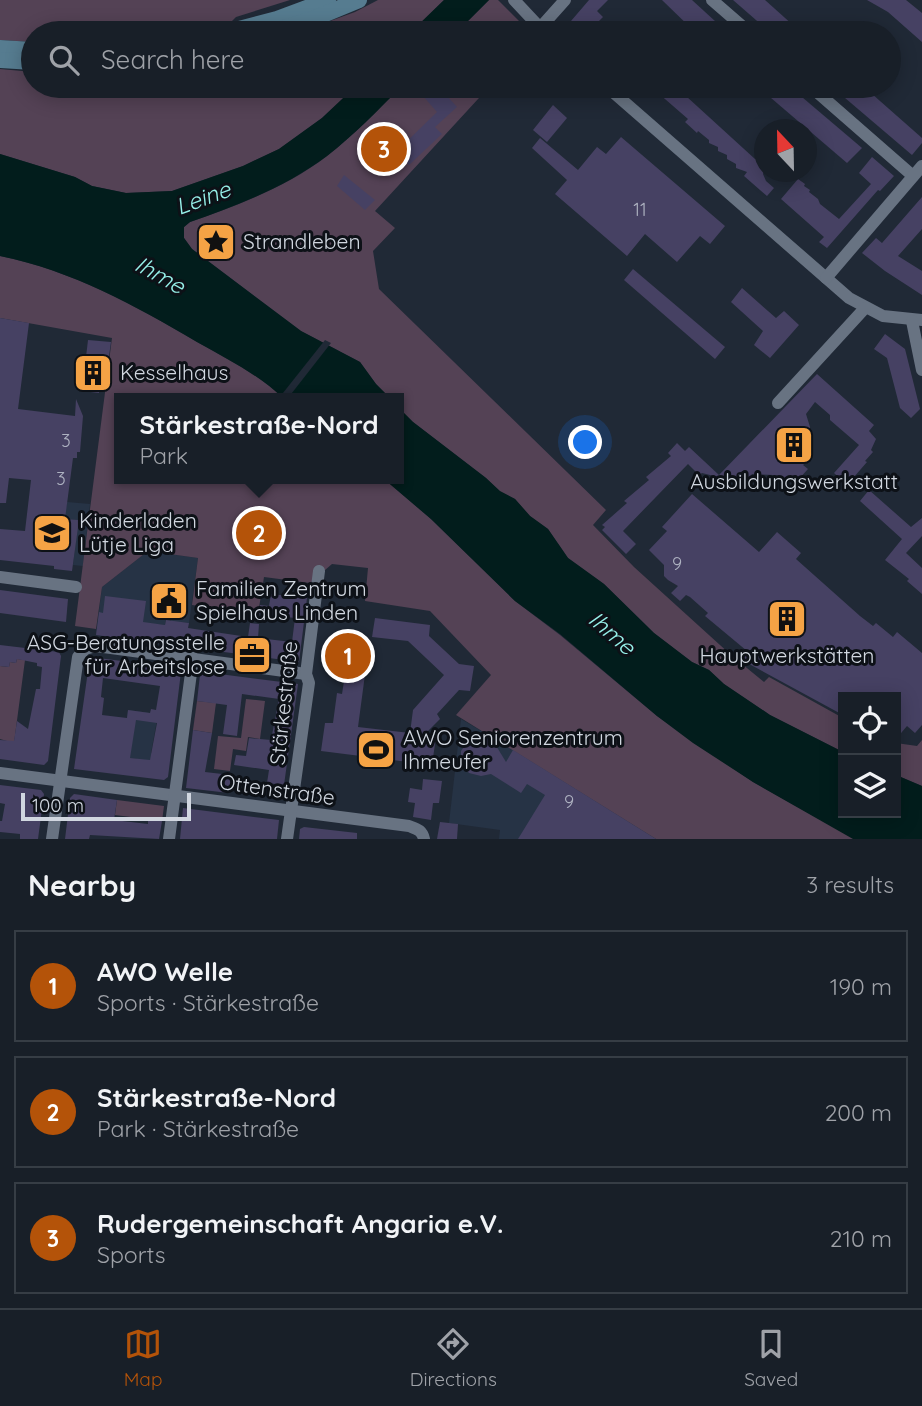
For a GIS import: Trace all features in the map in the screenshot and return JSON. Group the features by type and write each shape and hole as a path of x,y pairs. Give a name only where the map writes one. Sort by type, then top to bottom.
{"main road":[{"path":"269,21 328,0"},
{"path":"307,21 359,0"},
{"path":"0,48 21,49"},
{"path":"0,60 21,61"}],"street":[{"path":"285,21 344,0"},
{"path":"514,0 533,21"},
{"path":"549,21 565,0"},
{"path":"712,0 736,21"},
{"path":"620,98 849,299 883,317 917,320 922,370"},
{"path":"825,98 918,171 826,278"},
{"path":"778,403 865,308"},
{"name":"Stärkestraße","path":"287,839 309,683 306,674 306,644 310,609 319,571"},
{"path":"0,577 76,587"},
{"path":"52,839 78,657 85,649 96,646 306,674"},
{"path":"169,839 193,658"},
{"name":"Ottenstraße","path":"0,773 409,826 423,836"}],"shaded area":[{"path":"0,0 290,0 236,17 232,21 21,21 21,41 0,40"},
{"path":"378,0 444,0 422,21 330,21"},
{"path":"489,0 498,0 519,21 468,21"},
{"path":"0,69 21,71 21,98 343,98 322,118 279,149 243,166 172,191 126,193 92,186 75,177 0,154"},
{"path":"390,98 479,98 375,211 395,228 373,251 379,289 606,510 593,525 634,567 764,682 769,677 838,715 838,749 770,715 654,633 604,584 568,558 548,529 530,516 515,499 500,492 486,478 413,422 404,413 404,393 385,393 360,362 301,331 192,249 184,238 184,227 190,222 261,195 312,167 347,140"},
{"path":"0,256 27,262 78,280 126,302 242,367 277,393 114,393 114,484 390,484 431,519 515,601 657,716 753,782 855,839 656,839 456,715 491,675 430,611 365,601 368,568 332,564 310,583 264,577 258,614 192,605 198,558 148,551 102,587 96,629 75,626 112,338 0,318"},
{"path":"67,502 90,504 83,566 73,565 78,520 64,519"},
{"path":"148,551 198,558 189,623 180,622 179,627 170,626 172,615 167,614 165,625 154,624 151,642 96,635 102,587"},
{"path":"17,659 25,660 14,743 0,739 0,666 9,667 10,662 16,663"},
{"path":"246,699 265,701 260,739 248,737 246,751 233,749 230,771 214,769 218,736 241,738"},
{"path":"197,701 216,703 212,733 193,730"},
{"path":"128,710 158,714 152,761 122,757"},
{"path":"461,719 656,839 499,839 500,830 449,823"},
{"path":"922,740 922,786 901,777 901,744 917,746"},
{"path":"117,800 164,806 162,821 115,815"}],"water":[{"path":"444,0 489,0 468,21 422,21"},
{"path":"343,98 390,98 347,140 312,167 261,194 190,222 184,227 184,238 192,249 301,331 360,362 385,393 277,393 242,367 126,302 78,280 27,262 0,256 0,154 75,177 92,186 126,193 172,191 243,166 279,149 322,118"},
{"name":"Ihme","path":"404,413 500,491 515,499 530,516 548,529 568,558 604,584 654,633 770,715 838,749 838,818 901,818 901,777 922,786 922,839 853,839 753,782 657,716 560,634 515,601 431,519 390,484 404,484"}],"pier":[{"path":"325,340 331,343 292,393 283,393"}],"building":[{"path":"589,0 608,0 597,11 603,17 599,21 571,21"},
{"path":"662,0 692,0 715,21 684,21"},
{"path":"733,0 765,0 788,21 757,21"},
{"path":"867,0 906,0 922,13 922,42 901,21"},
{"path":"425,98 449,98 457,107 435,127 442,134 409,165 396,152 437,112"},
{"path":"664,98 688,98 754,158 754,182 767,182 774,188 767,196 744,176 747,172 736,168 736,164 727,159 727,155 718,151 718,147 709,143 709,140 685,122 688,119"},
{"path":"771,98 803,98 862,148 847,163 817,137 817,119 796,119"},
{"path":"845,98 877,98 922,138 922,143 912,155"},
{"path":"553,105 567,118 547,142 533,130"},
{"path":"621,137 725,226 710,244 700,236 677,262 645,234 627,256 555,194 567,180 532,148 540,138 578,170 597,147 606,154"},
{"path":"872,157 894,176 878,190 827,248 819,242 824,237 781,199 795,182 802,182 820,204 839,219 871,184 859,173"},
{"path":"344,175 375,200 365,210 337,186"},
{"path":"922,197 922,229 898,256 922,271 922,295 862,253 876,238 882,243"},
{"path":"633,269 725,347 715,359 624,280"},
{"path":"742,288 776,318 784,311 799,325 770,358 754,345 763,331 731,302"},
{"path":"0,318 29,323 18,409 75,416 76,399 83,416 80,452 77,452 77,458 73,458 65,519 79,520 72,571 54,569 54,566 0,560 0,529 25,531 31,480 9,478 6,503 0,503"},
{"path":"885,334 905,349 920,409 911,418 900,408 887,358 874,349"},
{"name":"Kesselhaus","path":"88,340 111,342 109,356 103,355 99,393 82,391"},
{"path":"817,374 874,425 869,431 876,439 871,450 873,452 847,485 834,473 859,445 830,420 830,415 815,402 806,414 810,427 810,450 808,461 803,465 808,469 798,480 795,477 787,484 780,477 777,480 773,475 752,474 749,478 742,471 734,481 702,473 699,475 688,464 623,531 636,544 626,554 602,530 605,527 602,525 627,503 624,501 649,480 646,477 671,456 668,453 677,443 685,451 689,447 719,475"},
{"path":"869,490 911,527 922,518 922,536 906,553 922,568 922,594 907,581 909,579 885,560 902,539 860,501"},
{"name":"Hauptwerkstätten","path":"692,494 759,552 777,532 801,553 796,559 860,616 873,626 876,623 893,637 897,632 922,653 922,725 915,733 907,726 901,733 901,692 838,692 838,712 740,659 747,651 705,616 708,613 690,597 686,595 680,601 671,593 678,586 664,576 664,565 649,550 667,531 662,527"},
{"path":"0,590 68,599 66,622 0,613"},
{"path":"271,594 307,598 299,662 96,635 99,612 103,613 105,596 146,601 143,622 165,625 166,620 189,623 188,628 248,637 250,623 259,624 258,638 292,642 295,618 259,614 260,605 269,606"},
{"path":"375,618 430,625 429,636 459,664 474,666 470,691 459,690 437,714 440,719 424,735 436,737 432,765 321,751 325,723 333,723 337,693 342,694 345,675 337,674 338,664 332,663 334,645 366,649 358,727 410,733 413,710 444,675 408,641 372,637"},
{"path":"0,645 59,652 61,656 48,761 44,765 0,759 0,740 14,741 17,721 28,729 36,689 40,689 42,667 37,666 37,663 17,659 16,663 10,662 9,667 0,666"},
{"path":"90,657 178,668 181,672 168,777 164,780 74,769","holes":["103,678 160,686 156,710 151,709 150,713 128,710 127,718 102,715","136,720 157,723 150,760 130,758"]},
{"path":"204,672 298,684 284,785 267,783 269,770 234,765 236,755 246,756 249,738 271,740 279,699 242,694 237,736 223,734 227,705 197,701 200,675"},
{"path":"193,730 212,733 205,772 231,775 229,793 186,788"},
{"path":"479,736 491,740 506,762 513,750 656,839 518,839 545,795 527,784 521,793 491,774 481,776 469,773 461,763 461,751 468,741"},
{"path":"423,779 442,781 439,803 433,803 431,820 413,817 415,803 408,802 410,788 422,790"},
{"path":"0,785 41,790 44,794 38,839 20,839 20,834 0,832 5,804 0,803"},
{"path":"74,794 117,800 114,820 148,824 148,819 162,821 159,839 90,835 89,839 65,839 70,798"},
{"path":"183,808 279,820 277,839 180,839"},
{"path":"440,822 458,824 457,839 437,839"},
{"path":"304,827 357,833 357,839 299,839 300,829"}],"place":[{"name":"Rudergemeinschaft Angaria e.V.","path":"384,149"},
{"name":"Strandleben","path":"216,242"},
{"name":"Kesselhaus","path":"93,373"},
{"name":"Ausbildungswerkstatt","path":"794,445"},
{"name":"Kinderladen Lütje Liga","path":"52,533"},
{"name":"Stärkestraße-Nord","path":"259,533"},
{"name":"Familien Zentrum Spielhaus Linden","path":"169,601"},
{"name":"Hauptwerkstätten","path":"787,619"},
{"name":"ASG-Beratungsstelle für Arbeitslose","path":"252,655"},
{"name":"AWO Welle","path":"348,656"},
{"name":"AWO Seniorenzentrum Ihmeufer","path":"376,750"}],"water label":[{"name":"Leine","path":"203,198"}]}
